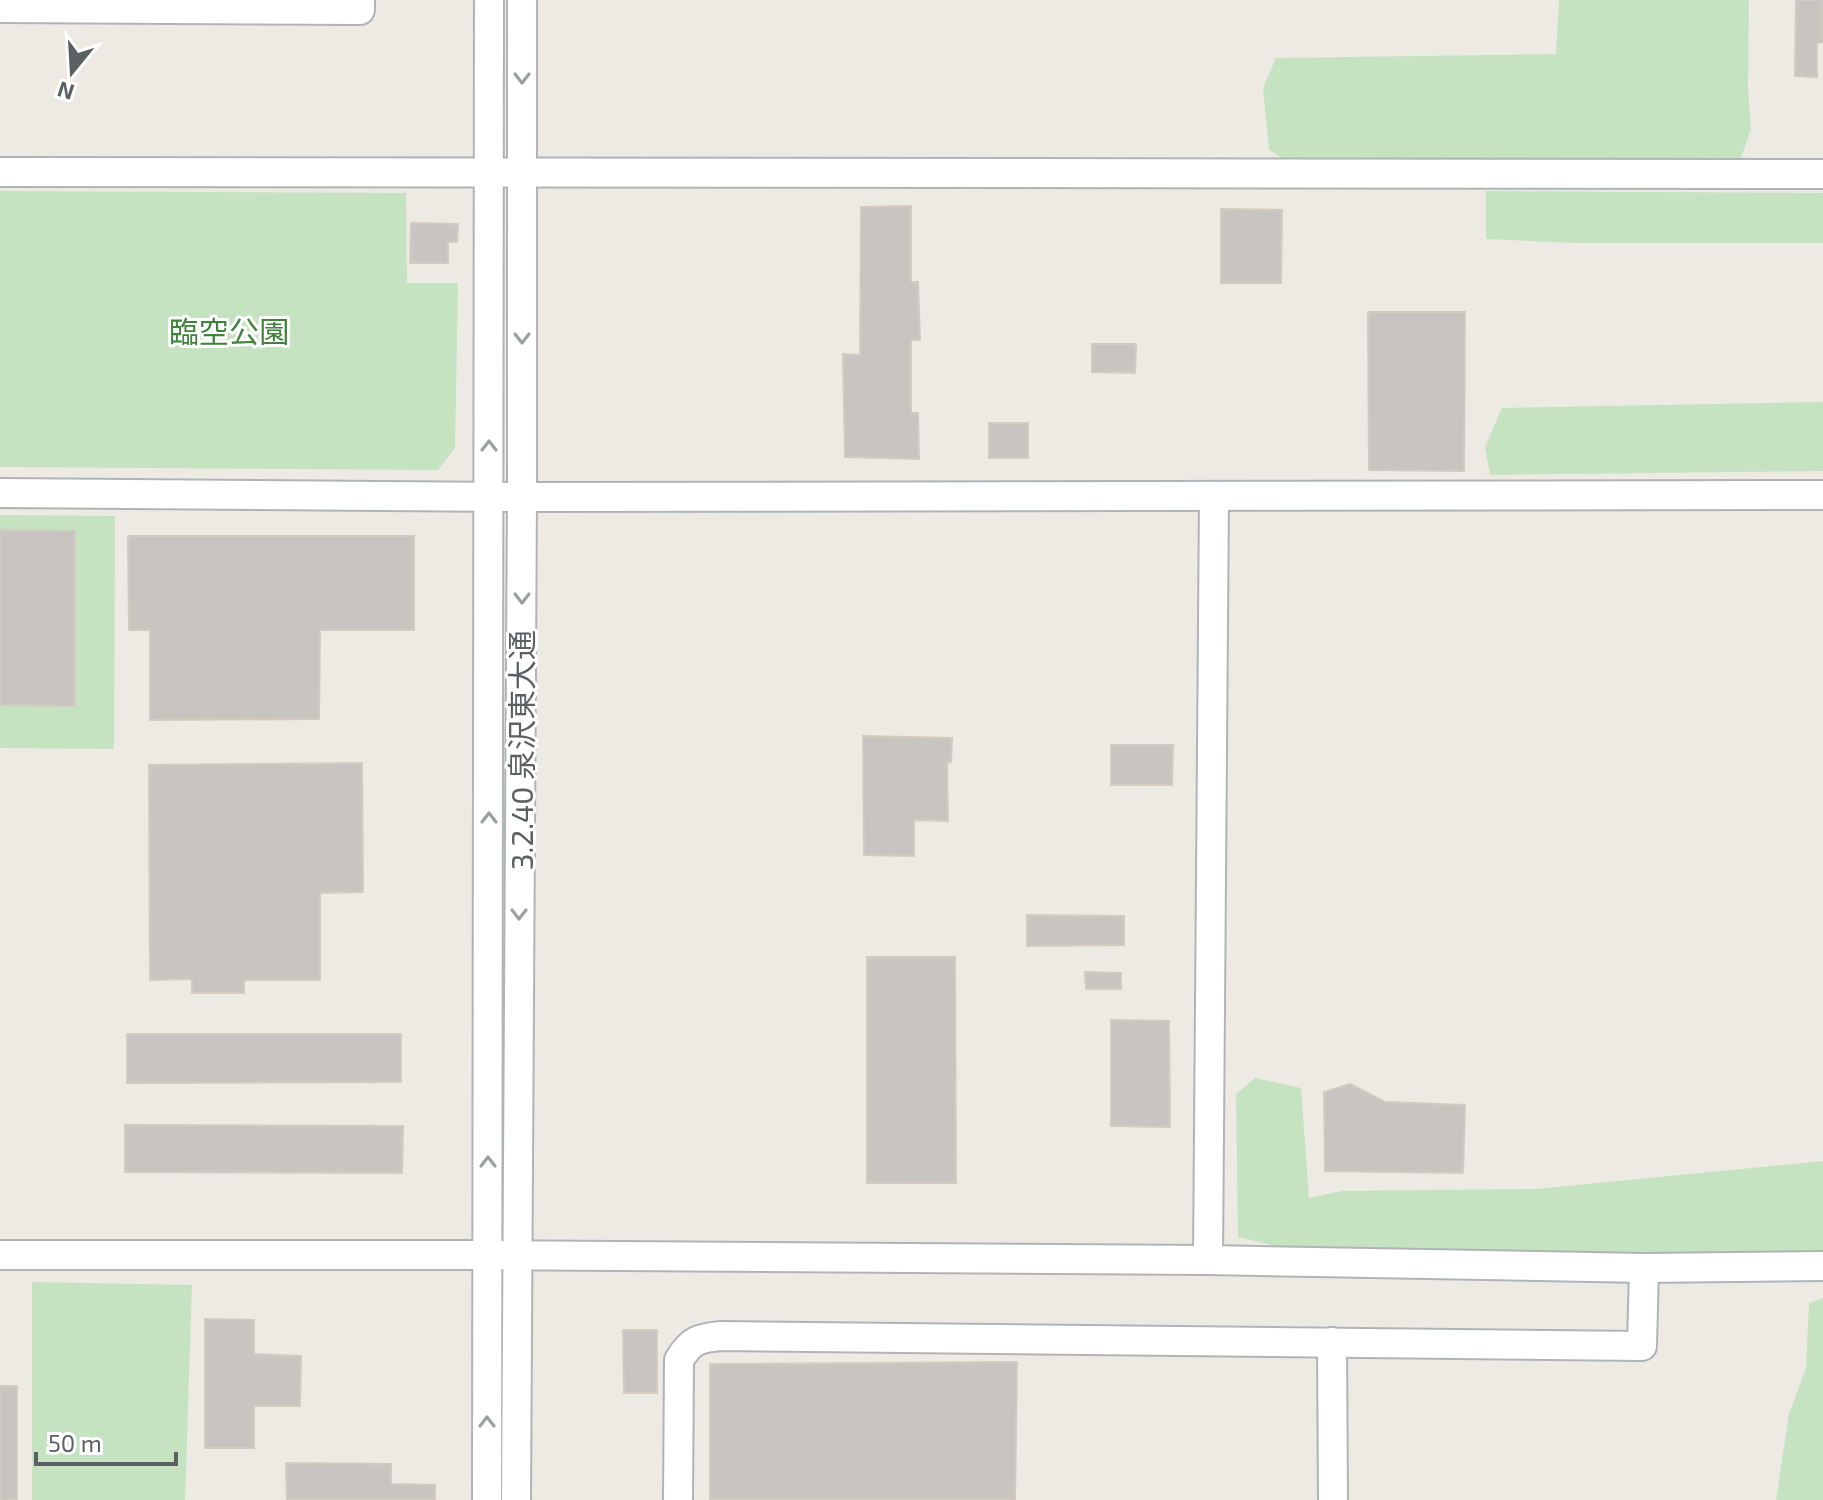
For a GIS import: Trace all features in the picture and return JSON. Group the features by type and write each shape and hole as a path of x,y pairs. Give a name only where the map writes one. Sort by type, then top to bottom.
{"street":[{"path":"0,8 360,10 360,0"},
{"name":"3.2.40 泉沢東大通","path":"487,1500 489,0"},
{"name":"3.2.40 泉沢東大通","path":"516,1500 522,0"},
{"path":"0,172 1823,174"},
{"path":"0,493 489,497 1823,495"},
{"path":"1208,1260 1214,496"},
{"path":"0,1255 1208,1260 1644,1268 1823,1266"},
{"path":"678,1500 679,1360 689,1343 699,1338 1642,1346 1644,1268"},
{"path":"1332,1342 1333,1500"}],"green space":[{"path":"1559,0 1749,0 1751,129 1741,158 1284,159 1269,150 1263,88 1276,58 1556,54"},
{"name":"臨空公園","path":"0,191 406,193 407,283 458,283 455,448 438,470 0,467"},
{"path":"1486,191 1823,193 1823,243 1578,243 1486,239"},
{"path":"1823,402 1823,471 1490,475 1485,447 1502,408"},
{"path":"0,515 115,516 114,749 0,748"},
{"path":"1255,1078 1301,1088 1309,1198 1342,1191 1536,1189 1823,1161 1823,1254 1693,1258 1305,1253 1238,1237 1236,1094"},
{"path":"32,1282 192,1285 185,1500 32,1500"},
{"path":"1823,1298 1823,1500 1776,1500 1789,1414 1806,1368 1809,1303"}],"building":[{"path":"1796,0 1823,0 1823,42 1817,43 1817,77 1795,76"},
{"path":"911,206 911,282 918,282 920,340 911,340 911,413 918,413 919,459 845,457 843,354 860,355 861,207"},
{"path":"1221,209 1282,210 1281,283 1221,283"},
{"path":"411,223 458,224 457,242 448,242 448,263 410,263"},
{"path":"1368,312 1465,312 1464,471 1369,470"},
{"path":"1092,344 1136,344 1135,373 1092,372"},
{"path":"989,423 1028,423 1028,458 989,458"},
{"path":"0,530 75,531 75,706 0,705"},
{"path":"128,536 414,536 414,630 320,630 319,719 150,720 150,630 129,630"},
{"path":"863,736 952,738 951,762 947,763 948,821 914,820 914,856 864,855"},
{"path":"1111,745 1173,745 1172,785 1111,785"},
{"path":"362,763 363,892 320,893 320,980 244,980 244,993 192,993 192,979 150,980 149,765"},
{"path":"1027,915 1124,916 1124,945 1027,946"},
{"path":"867,957 955,957 956,1183 867,1183"},
{"path":"1085,972 1121,973 1121,989 1086,989"},
{"path":"1111,1020 1169,1021 1170,1127 1111,1126"},
{"path":"127,1034 401,1034 401,1082 127,1083"},
{"path":"1350,1084 1385,1102 1465,1105 1463,1173 1325,1171 1324,1092"},
{"path":"125,1125 403,1126 402,1173 125,1172"},
{"path":"205,1319 254,1320 254,1354 301,1356 300,1406 254,1406 254,1448 205,1448"},
{"path":"623,1330 657,1330 657,1393 624,1393"},
{"path":"1017,1362 1015,1500 710,1500 710,1364"},
{"path":"0,1386 17,1386 17,1500 0,1500"},
{"path":"286,1463 391,1464 391,1484 435,1485 435,1500 287,1500"}]}
